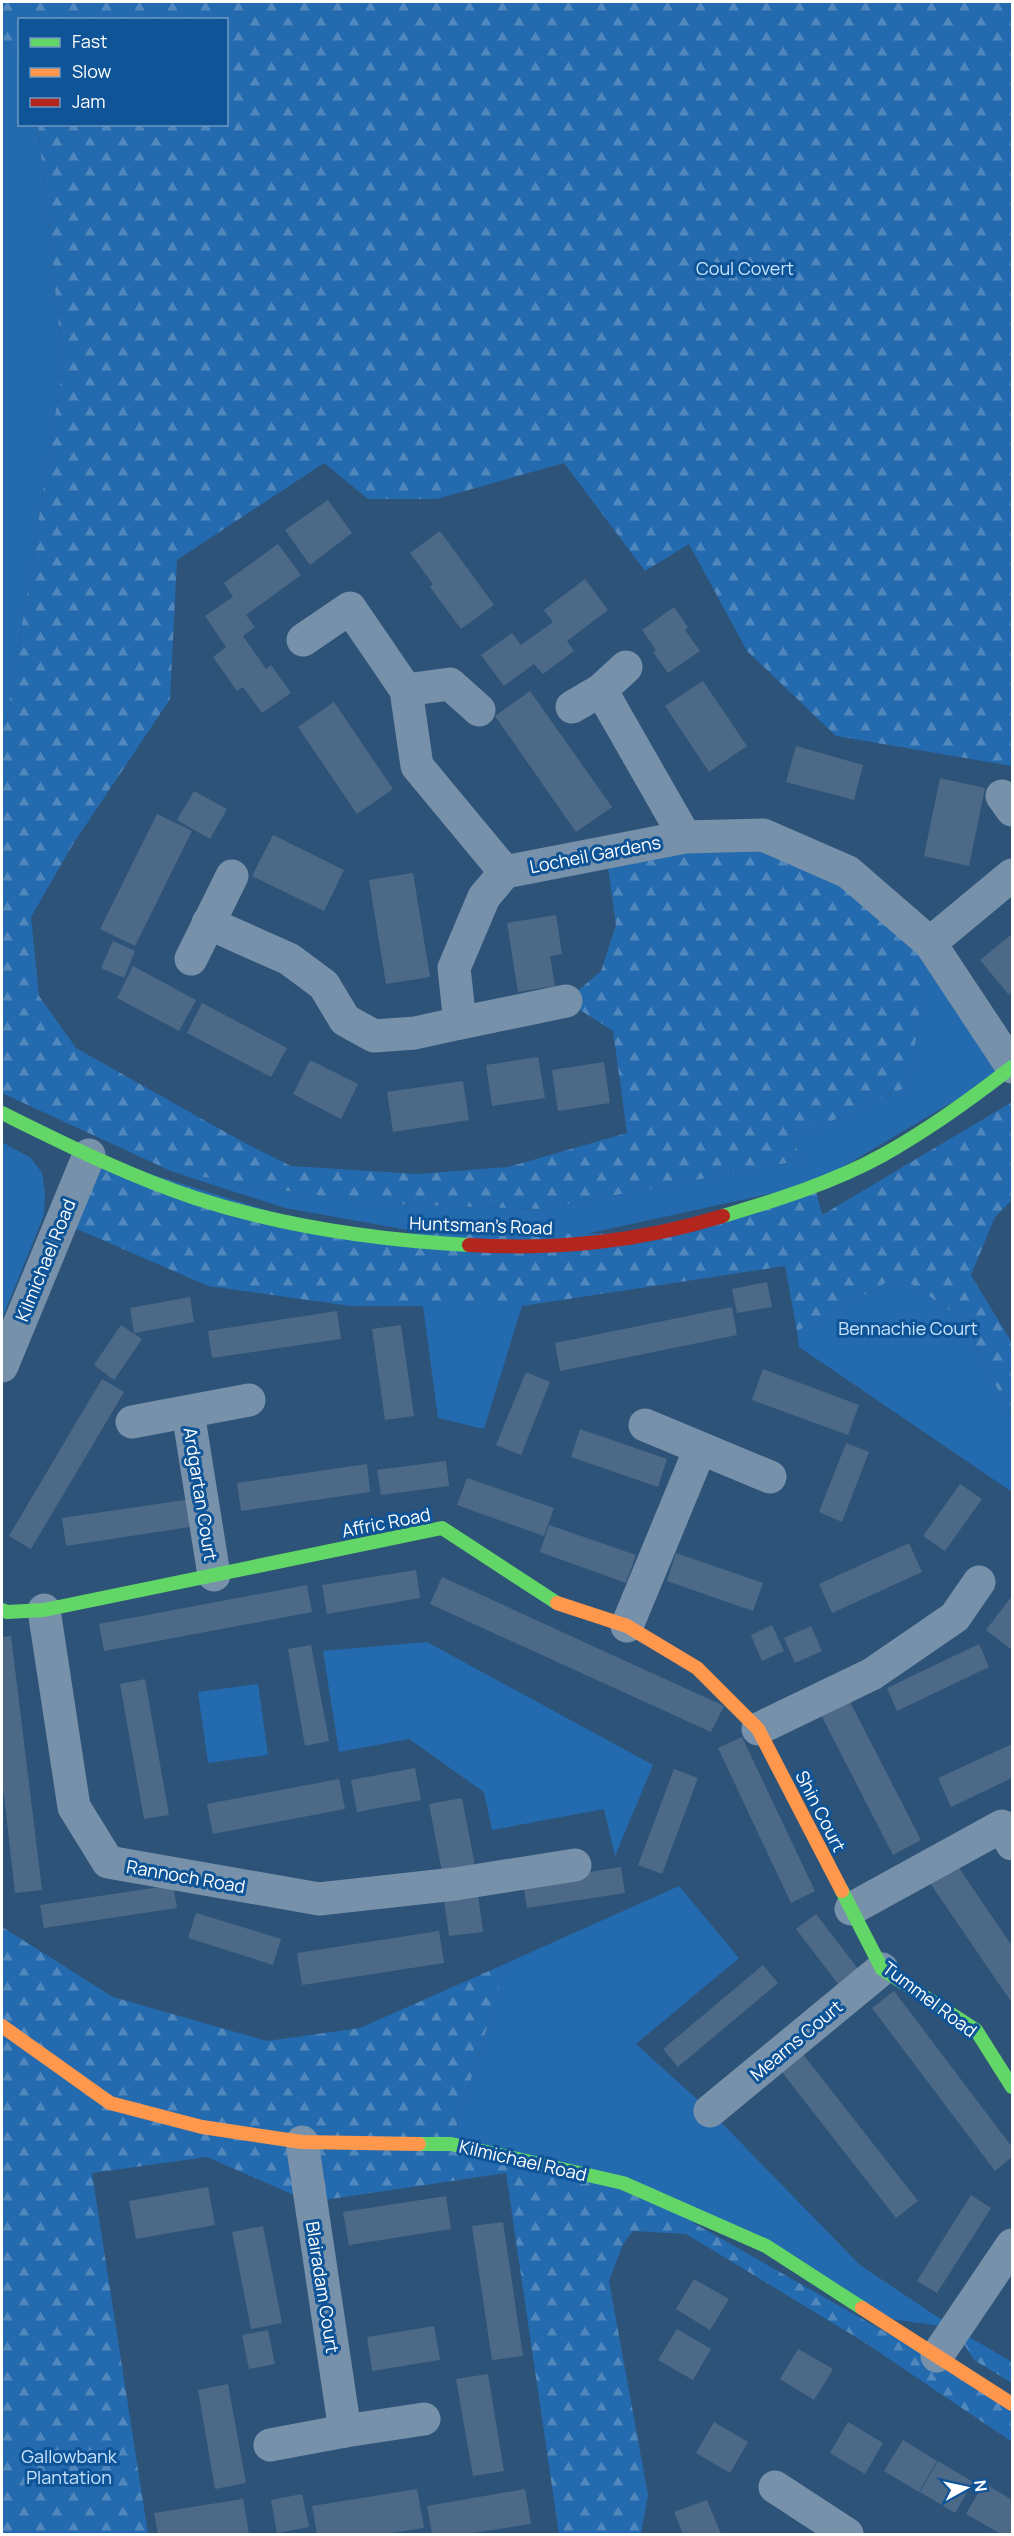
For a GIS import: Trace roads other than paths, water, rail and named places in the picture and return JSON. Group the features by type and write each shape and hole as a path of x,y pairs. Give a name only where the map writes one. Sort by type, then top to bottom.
{"street":[{"name":"Locheil Gardens","path":"303,640 350,608 406,690 417,766 505,872"},
{"path":"572,707 601,690 626,667"},
{"path":"406,690 450,684 478,710"},
{"name":"Locheil Gardens","path":"601,690 685,837"},
{"name":"Locheil Gardens","path":"460,1023 454,968 484,897 505,872 685,837 763,835 848,872 930,943 1012,1067"},
{"path":"930,943 1012,875"},
{"path":"191,959 232,876"},
{"path":"208,923 289,959 324,985 345,1020 375,1036 415,1033 566,1001"},
{"name":"Huntsman's Road","path":"2,1113 89,1155 195,1198 340,1233 384,1240 520,1248 604,1243 660,1234 770,1203 855,1168 928,1127 976,1096 1012,1067"},
{"name":"Kilmichael Road","path":"2,1366 89,1155"},
{"name":"Ardgartan Court","path":"132,1422 249,1400"},
{"name":"Ardgartan Court","path":"188,1412 214,1575"},
{"path":"645,1425 770,1477"},
{"path":"627,1626 700,1449"},
{"name":"Affric Road","path":"2,1610 7,1612 44,1610 442,1528 558,1604 627,1626 697,1668 758,1729"},
{"path":"758,1729 872,1674 955,1617 979,1582"},
{"name":"Rannoch Road","path":"44,1610 74,1807 108,1862 319,1899 455,1884 575,1866"},
{"name":"Shin Court","path":"758,1729 852,1909"},
{"path":"852,1909 1002,1826 1012,1844"},
{"name":"Tummel Road","path":"852,1909 882,1969 976,2030 1012,2087"},
{"name":"Mearns Court","path":"710,2110 882,1969"},
{"name":"Kilmichael Road","path":"2,2025 110,2103 202,2127 302,2142 451,2144 623,2183 766,2246 1012,2404"},
{"name":"Blairadam Court","path":"302,2142 345,2432"},
{"path":"937,2356 1012,2245"},
{"path":"270,2445 424,2419"},
{"path":"775,2487 847,2535"}],"park label":[{"name":"Coul Covert","path":"745,268"},
{"name":"Bennachie Court","path":"908,1328"},
{"name":"Gallowbank Plantation","path":"69,2466"}]}
